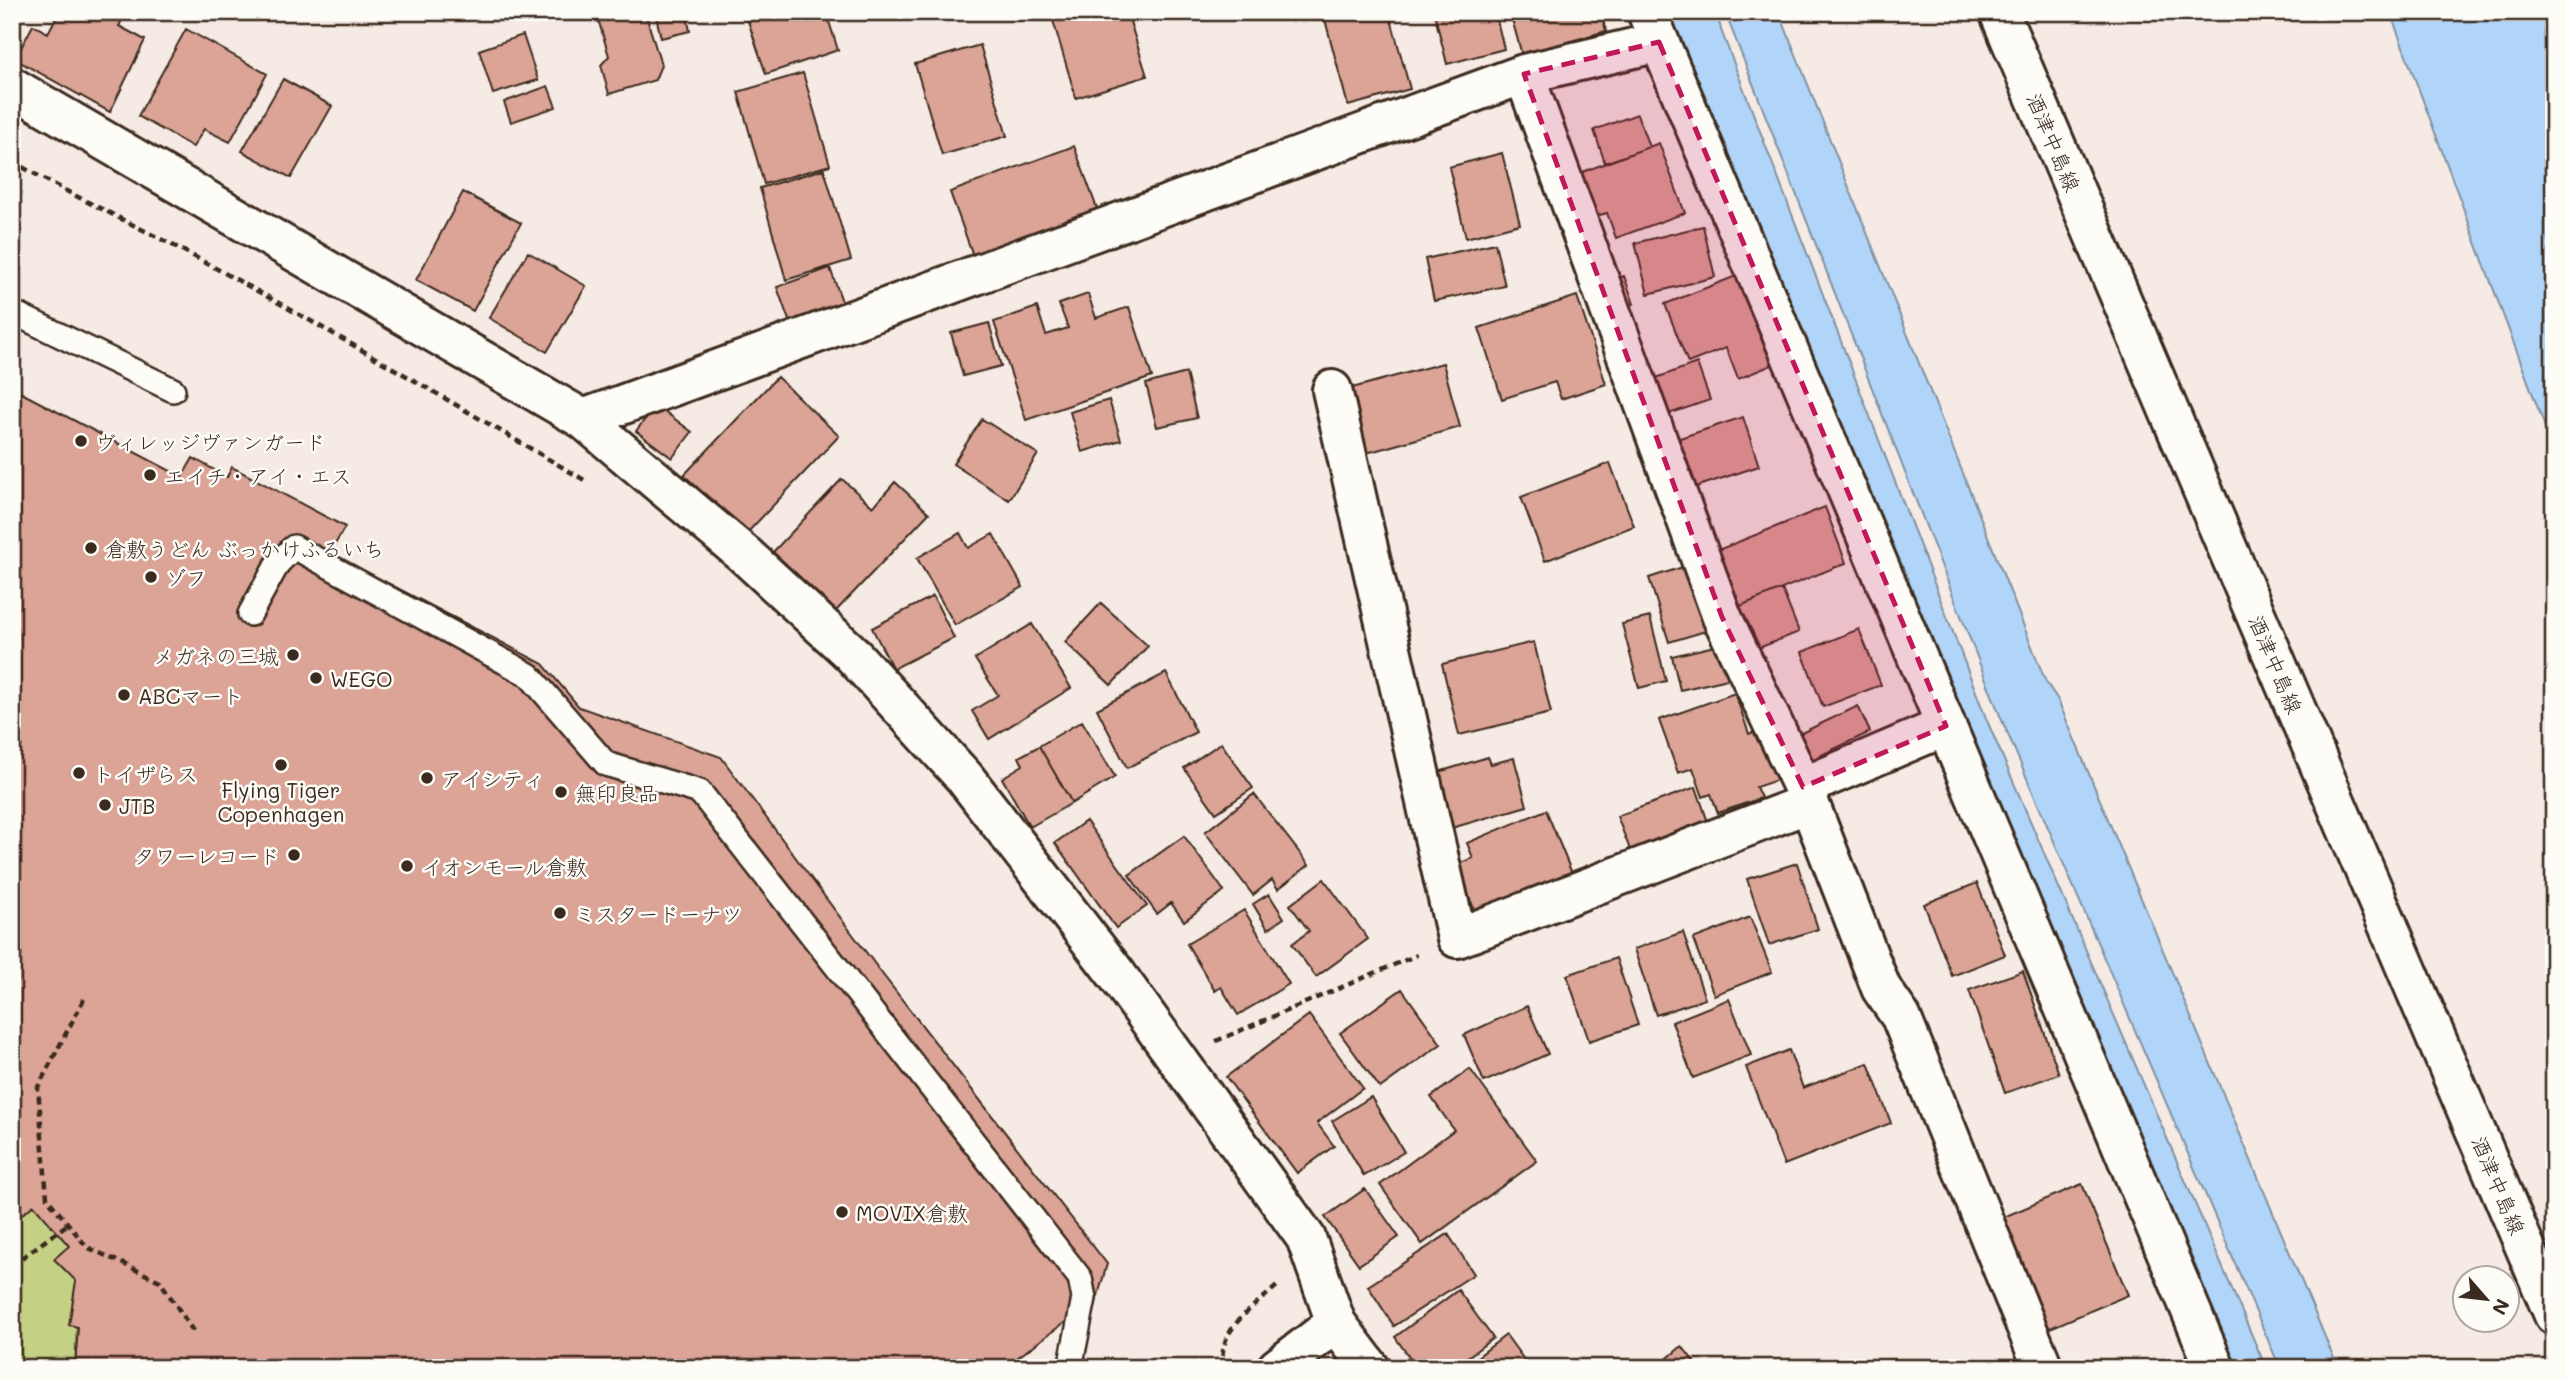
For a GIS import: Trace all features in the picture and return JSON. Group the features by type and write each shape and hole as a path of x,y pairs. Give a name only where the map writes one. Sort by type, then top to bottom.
{"street":[{"name":"酒津中島線","path":"1999,12 2554,1315"},
{"path":"583,419 1653,27 2215,1368"},
{"path":"1524,74 1722,617 1806,795 1881,988 1901,1017 2043,1368"},
{"path":"12,87 583,419 745,555 850,652 965,778 1117,975 1306,1238 1336,1322 1370,1368"},
{"path":"1332,390 1457,938 1806,795 1946,726"},
{"path":"1277,1368 1336,1322"}],"lane":[{"path":"12,312 173,390"},
{"path":"250,614 278,563 293,547 529,675 606,764 700,792 1080,1278 1084,1298 1070,1368"}],"path":[{"path":"12,160 48,182 195,257 592,485"},
{"path":"1177,1058 1457,938"},
{"path":"84,999 38,1087 47,1198 87,1247 160,1281 193,1331"},
{"path":"12,1265 68,1224"},
{"path":"1223,1368 1221,1354 1228,1332 1285,1278"}],"highlighted area":[{"path":"1659,42 1946,726 1803,787 1722,617 1524,74"}],"green space":[{"path":"12,999 87,1047 75,1368 12,1368"}],"water":[{"path":"1664,12 1717,12 1721,30 1988,723 2266,1368 2215,1368"},
{"path":"1725,12 1779,12 2046,682 2058,700 2338,1368 2280,1368 2001,718"},
{"path":"2390,12 2554,12 2554,451"}],"building":[{"path":"59,12 126,12 119,26 145,40 110,112 15,59 33,25 48,33"},
{"path":"596,12 645,12 661,65 655,80 609,94 601,65 609,56"},
{"path":"655,12 686,12 690,31 661,38"},
{"path":"754,12 826,12 838,50 766,74 746,15"},
{"path":"1068,12 1127,12 1147,76 1076,98 1052,17"},
{"path":"1323,12 1389,12 1410,89 1348,106"},
{"path":"1434,12 1495,12 1504,49 1447,64"},
{"path":"1510,12 1601,12 1606,31 1522,55"},
{"path":"186,29 267,74 230,142 204,129 193,147 138,116"},
{"path":"523,35 538,80 493,94 479,50"},
{"path":"980,45 1007,136 942,155 915,64"},
{"path":"803,73 830,165 764,184 738,92"},
{"path":"283,79 332,106 291,178 242,151"},
{"path":"548,86 556,107 511,122 504,102"},
{"path":"1637,114 1649,147 1605,163 1594,130"},
{"path":"1659,143 1685,213 1616,238 1607,213 1593,217 1577,174"},
{"path":"1074,146 1099,214 975,261 950,192"},
{"path":"1502,153 1520,224 1466,238 1449,167"},
{"path":"824,169 851,260 786,280 760,188"},
{"path":"463,192 521,223 473,311 416,280"},
{"path":"1703,226 1715,277 1648,294 1635,243"},
{"path":"1495,243 1505,286 1434,301 1425,259"},
{"path":"528,252 586,286 547,352 489,318"},
{"path":"830,268 844,307 791,326 777,287"},
{"path":"1624,276 1634,304 1614,311 1605,282"},
{"path":"1736,276 1772,365 1738,379 1726,348 1688,363 1665,304"},
{"path":"1088,294 1096,318 1129,307 1152,377 1026,420 994,322 1037,307 1046,335 1068,328 1059,304"},
{"path":"1577,296 1606,384 1561,399 1555,382 1502,399 1479,328"},
{"path":"989,323 1001,366 963,376 951,333"},
{"path":"1443,363 1460,427 1363,454 1345,390"},
{"path":"1697,363 1710,400 1657,418 1645,382"},
{"path":"1186,373 1197,418 1157,427 1146,384"},
{"path":"777,377 839,436 746,534 684,475"},
{"name":"イオンモール倉敷","path":"12,388 182,477 193,458 227,477 232,467 345,527 330,553 543,664 579,707 721,757 883,975 1107,1264 1083,1348 1072,1317 1017,1358 1024,1368 75,1368 78,1327 69,1325 76,1281 54,1259 69,1246 34,1205 12,1222"},
{"path":"1109,400 1121,440 1082,452 1070,412"},
{"path":"656,405 692,432 672,458 636,431"},
{"path":"1743,417 1759,466 1693,488 1677,439"},
{"path":"982,419 1038,454 1009,500 953,464"},
{"path":"1610,463 1634,526 1545,561 1521,497"},
{"path":"842,479 873,507 895,482 929,513 836,611 773,552"},
{"path":"1825,507 1846,563 1730,610 1708,554"},
{"path":"960,533 968,548 993,534 1023,587 955,625 917,558"},
{"path":"1689,565 1709,630 1669,642 1649,578"},
{"path":"1782,589 1799,632 1746,653 1730,610"},
{"path":"933,596 954,638 893,669 872,628"},
{"path":"1101,603 1148,646 1111,685 1065,642"},
{"path":"1650,617 1666,681 1639,688 1622,624"},
{"path":"1032,624 1071,688 989,739 972,711 998,695 975,659"},
{"path":"1859,629 1881,685 1823,707 1802,652"},
{"path":"1534,642 1551,713 1459,735 1442,664"},
{"path":"1719,645 1728,679 1680,690 1672,656"},
{"path":"1166,673 1196,732 1127,768 1097,709"},
{"path":"1735,693 1749,734 1762,729 1780,779 1756,787 1761,798 1718,813 1711,794 1703,797 1693,768 1678,773 1659,720"},
{"path":"1858,706 1870,732 1807,762 1795,736"},
{"path":"1082,721 1115,777 1072,803 1039,746"},
{"path":"1221,743 1253,788 1216,813 1184,768"},
{"path":"1039,746 1072,803 1030,827 1002,778 1023,765 1019,757"},
{"path":"1488,757 1491,764 1514,758 1527,806 1445,830 1429,775"},
{"path":"1696,787 1711,831 1634,860 1617,816"},
{"path":"1254,794 1309,865 1278,889 1272,880 1253,895 1205,832"},
{"path":"1546,810 1575,881 1479,921 1456,865 1473,858 1467,843"},
{"path":"1086,821 1147,906 1116,928 1055,843"},
{"path":"1184,836 1224,891 1184,921 1171,903 1157,914 1129,875"},
{"path":"1797,863 1818,929 1769,945 1747,879"},
{"path":"1324,879 1368,939 1316,977 1292,944 1309,931 1290,905"},
{"path":"1977,883 2005,955 1952,976 1924,904"},
{"path":"1269,894 1284,918 1268,929 1253,904"},
{"path":"1244,910 1289,984 1238,1015 1221,987 1215,991 1187,944"},
{"path":"1750,917 1772,972 1714,995 1693,939"},
{"path":"1683,932 1705,999 1656,1015 1634,949"},
{"path":"1616,958 1638,1025 1589,1041 1567,975"},
{"path":"2023,971 2059,1074 2005,1093 1969,990"},
{"path":"1402,989 1441,1044 1380,1088 1340,1033"},
{"path":"1729,999 1751,1055 1693,1078 1672,1022"},
{"path":"1527,1006 1548,1054 1484,1082 1464,1035"},
{"path":"1309,1015 1363,1088 1317,1123 1334,1146 1297,1173 1226,1077"},
{"path":"1789,1050 1803,1088 1868,1063 1891,1123 1784,1165 1746,1067"},
{"path":"1470,1069 1537,1161 1422,1244 1380,1185 1454,1130 1431,1097"},
{"path":"1371,1097 1404,1152 1364,1176 1332,1121"},
{"path":"2082,1184 2128,1295 2041,1332 1994,1221"},
{"path":"1365,1189 1399,1237 1359,1265 1325,1217"},
{"path":"1448,1234 1474,1274 1394,1326 1368,1286"},
{"path":"1458,1290 1493,1338 1453,1368 1417,1368 1395,1337"},
{"path":"1506,1335 1530,1368 1463,1368"},
{"path":"1682,1346 1699,1368 1668,1368 1663,1362"}],"place":[{"name":"ヴィレッジヴァンガード","path":"81,441"},
{"name":"エイチ・アイ・エス","path":"150,475"},
{"name":"倉敷うどん ぶっかけふるいち","path":"91,548"},
{"name":"ゾフ","path":"151,577"},
{"name":"メガネの三城","path":"293,655"},
{"name":"WEGO","path":"316,678"},
{"name":"ABCマート","path":"124,695"},
{"name":"Flying Tiger Copenhagen","path":"281,765"},
{"name":"トイザらス","path":"79,773"},
{"name":"アイシティ","path":"427,778"},
{"name":"無印良品","path":"561,792"},
{"name":"JTB","path":"105,805"},
{"name":"タワーレコード","path":"294,855"},
{"name":"イオンモール倉敷","path":"407,866"},
{"name":"ミスタードーナツ","path":"560,913"},
{"name":"MOVIX倉敷","path":"842,1212"}]}
